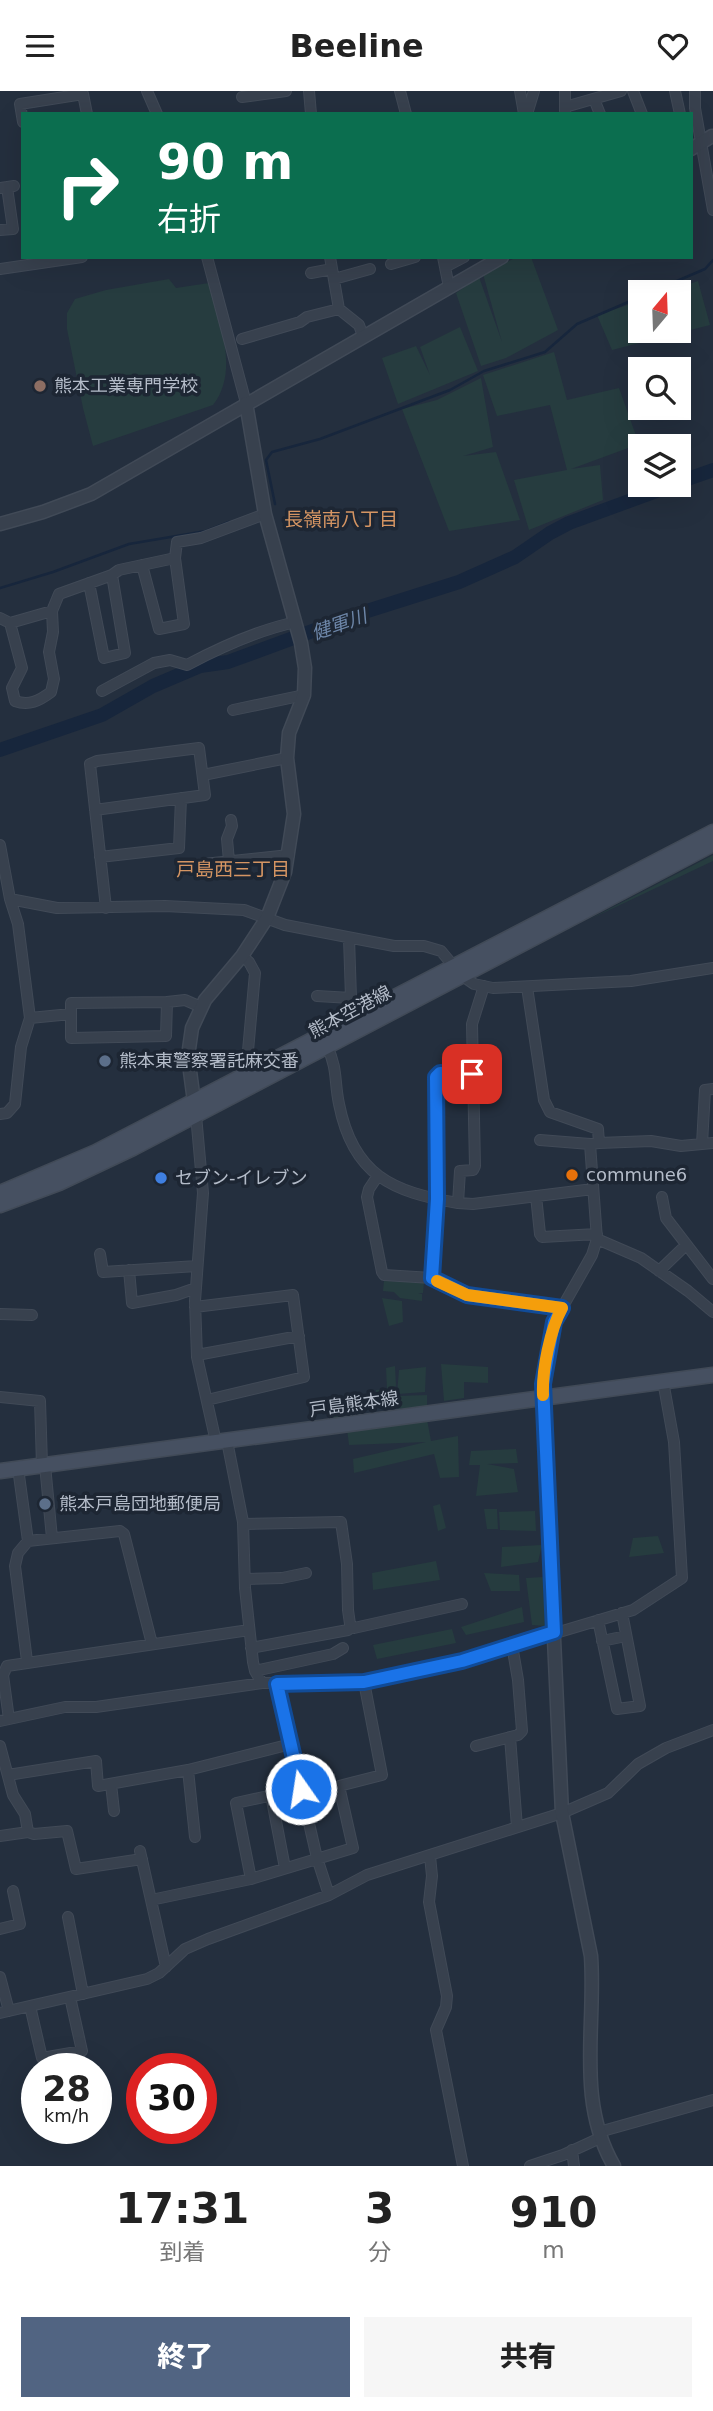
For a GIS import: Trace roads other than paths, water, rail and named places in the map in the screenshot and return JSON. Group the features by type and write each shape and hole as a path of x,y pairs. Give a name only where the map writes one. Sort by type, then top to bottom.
{"main road":[{"name":"熊本空港線","path":"0,1193 195,1108 327,1046 713,832"},
{"name":"熊本空港線","path":"0,1205 97,1165 195,1108 246,1073 713,845"},
{"name":"戸島熊本線","path":"0,1471 713,1375"}],"street":[{"path":"147,91 156,112"},
{"path":"242,97 286,91"},
{"path":"309,91 311,112"},
{"path":"400,91 405,112"},
{"path":"520,91 525,112"},
{"path":"526,112 534,91"},
{"path":"565,91 565,111 621,91"},
{"path":"633,91 641,112"},
{"path":"675,91 680,112"},
{"path":"695,91 695,107 713,210"},
{"path":"21,112 20,104 83,94 88,112"},
{"path":"594,99 599,112"},
{"path":"0,230 13,229 7,187"},
{"path":"0,269 68,259"},
{"path":"207,259 246,403 265,514 296,622 305,668 304,695 289,733 287,758 295,814 289,855 278,893 267,918 242,956 201,1007 189,1044 203,1193 195,1307 197,1355 206,1400 221,1442 243,1524 251,1648 255,1671 262,1683"},
{"path":"330,259 339,309 359,325 363,336"},
{"path":"391,264 408,259"},
{"path":"0,524 91,494 498,259"},
{"path":"444,262 449,287"},
{"path":"311,273 333,274 370,269"},
{"path":"242,339 339,309"},
{"path":"142,565 159,629 184,624 175,558 177,542 201,538 265,514"},
{"path":"10,623 22,668 12,688 15,701 25,705 41,700 51,692 54,679 49,652 53,632 52,611 59,594 112,575 118,570 175,558"},
{"path":"89,583 104,658 125,653 112,575"},
{"path":"0,618 10,623 52,611"},
{"path":"102,691 154,663 170,660 187,665 272,627 296,622"},
{"path":"233,710 304,695"},
{"path":"95,810 205,795 199,748 90,764 100,857 106,908"},
{"path":"203,775 287,758"},
{"path":"100,857 179,848 181,799"},
{"path":"229,861 227,839 232,826 231,820"},
{"path":"0,845 10,899 18,924 30,1018 21,1047 15,1104 7,1112 0,1114"},
{"path":"194,865 289,855"},
{"path":"10,899 57,908 165,906 244,910 285,925 349,938 406,948 432,948 449,958 457,972 474,984 484,986 527,987 631,981 713,968"},
{"path":"349,938 349,1021"},
{"path":"242,956 255,973 246,1073"},
{"path":"458,1203 460,1171 473,1170 475,1166 472,1019 484,986"},
{"path":"527,987 544,1100 550,1112 598,1129 594,1144 593,1189 597,1236 592,1255 554,1322 543,1384 543,1399 562,1813 590,1956 590,2088 599,2135 614,2166"},
{"path":"317,996 351,998"},
{"path":"167,1002 166,1036 71,1038 71,1003 185,1000 201,1007"},
{"path":"30,1018 71,1014"},
{"path":"327,1046 336,1066 338,1102 348,1136 362,1161 377,1177 409,1192 473,1204 593,1189"},
{"path":"432,1278 437,1199 436,1077 440,1073 472,1074"},
{"path":"540,1140 594,1144 651,1141 681,1146 707,1144 705,1090 713,1089"},
{"path":"377,1177 369,1189 368,1197 382,1272 388,1276 432,1278 467,1295 562,1308"},
{"path":"536,1196 542,1237 597,1236 641,1258 713,1312"},
{"path":"662,1197 666,1218 713,1279"},
{"path":"659,1271 686,1245"},
{"path":"100,1254 103,1272 197,1266"},
{"path":"129,1270 132,1303 176,1295 196,1288"},
{"path":"195,1307 293,1296 304,1377 206,1400"},
{"path":"0,1314 32,1315"},
{"path":"197,1355 299,1336"},
{"path":"249,1630 7,1665 3,1675 5,1720 65,1707 96,1707 262,1683 364,1682 462,1661 633,1610 682,1578 674,1442 663,1381"},
{"path":"0,1397 40,1401 43,1465 52,1538"},
{"path":"18,1468 28,1541"},
{"path":"243,1524 341,1522 348,1610 352,1626"},
{"path":"27,1661 15,1566 18,1553 28,1541 121,1531 152,1644"},
{"path":"245,1579 282,1578 306,1573"},
{"path":"352,1626 354,1628 462,1604"},
{"path":"598,1620 617,1709 640,1706 622,1613"},
{"path":"251,1648 348,1630 352,1626"},
{"path":"602,1641 626,1636"},
{"path":"476,1746 522,1731 512,1645"},
{"path":"255,1671 333,1654 343,1648"},
{"path":"151,1900 251,1879 353,1848 339,1786 382,1775 364,1682"},
{"path":"277,1684 317,1858 329,1895"},
{"path":"0,1977 5,2012 147,1979 166,1967 185,1949 208,1939 329,1895 367,1875 562,1813 608,1793 638,1764 657,1753 713,1730"},
{"path":"510,1737 517,1828"},
{"path":"8,1775 96,1761 98,1786 188,1770 291,1744"},
{"path":"0,1746 2,1763 13,1795 26,1814 28,1832"},
{"path":"188,1770 195,1837"},
{"path":"111,1784 114,1811"},
{"path":"251,1879 236,1803 301,1789"},
{"path":"271,1795 285,1868"},
{"path":"0,1836 28,1832 34,1835 67,1832 76,1869 141,1855 166,1967"},
{"path":"430,1856 432,1876 429,1902 447,1996 446,2007 436,2030 463,2166"},
{"path":"0,1929 20,1924 13,1891"},
{"path":"68,1917 83,1994"},
{"path":"30,2006 42,2058 82,2050 70,1997"},
{"path":"530,2166 572,2150 599,2135 713,2101"},
{"path":"572,2150 574,2166"}],"waterway":[{"path":"679,280 705,269 713,260"},
{"path":"275,504 266,460 272,452 320,439 450,390 484,371 545,352 577,324 628,302"},
{"name":"健軍川","path":"691,478 713,470"},
{"name":"健軍川","path":"0,750 102,715 153,686 200,666 228,662 364,612 459,582 515,557 569,523 640,497"},
{"path":"0,588 129,544 206,531 229,522"},
{"name":"健軍川","path":"0,746 1,750"}],"place":[{"name":"熊本工業専門学校","path":"40,386"},
{"name":"熊本東警察署託麻交番","path":"105,1061"},
{"name":"commune6","path":"572,1175"},
{"name":"セブン-イレブン","path":"161,1178"},
{"name":"熊本戸島団地郵便局","path":"45,1504"}],"district":[{"name":"長嶺南八丁目","path":"341,519"},
{"name":"戸島西三丁目","path":"233,869"}]}
